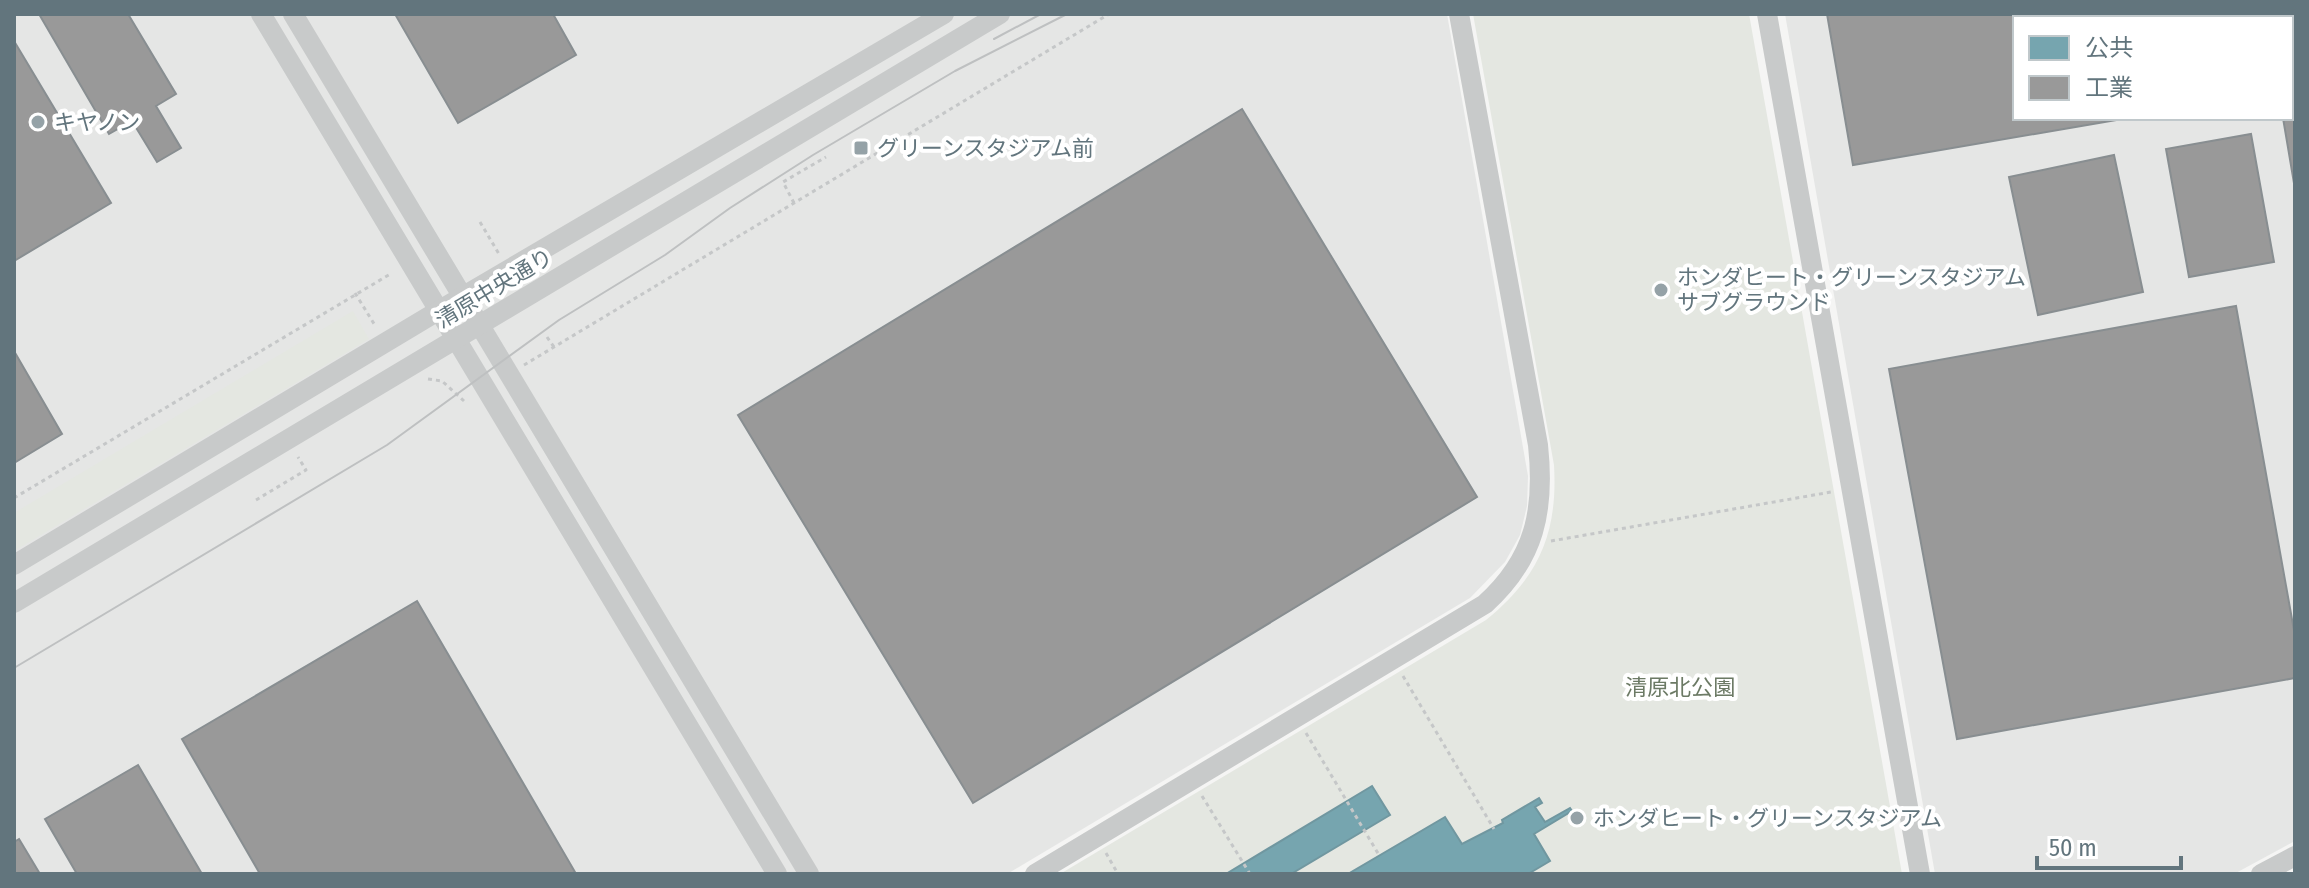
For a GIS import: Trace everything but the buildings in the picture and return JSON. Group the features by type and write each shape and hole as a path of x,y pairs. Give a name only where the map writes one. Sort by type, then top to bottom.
{"street":[{"path":"261,14 777,874"},
{"path":"293,14 809,874"},
{"name":"清原中央通り","path":"14,565 463,296 944,14"},
{"name":"清原中央通り","path":"14,603 1000,14"},
{"path":"1035,874 1485,604 1515,572 1526,552 1541,500 1538,445 1459,14"},
{"path":"1767,14 1920,874"},
{"path":"2261,874 2295,856"}],"path":[{"path":"524,365 1109,14"},
{"path":"794,203 783,182 826,157"},
{"path":"480,222 503,261"},
{"path":"14,498 392,273"},
{"path":"355,293 380,334"},
{"path":"547,337 554,347"},
{"path":"256,500 306,470 296,453"},
{"path":"1542,543 1838,491"},
{"path":"1399,669 1494,829"},
{"path":"1302,727 1379,855"},
{"path":"1198,789 1250,874"},
{"path":"1102,846 1118,874"}],"shaded area":[{"path":"14,14 1447,14 1528,476 1527,506 1520,535 1505,562 1470,598 1007,874 14,874"},
{"path":"1785,14 2295,14 2295,841 2234,874 1935,874"}],"green space":[{"name":"清原北公園","path":"1473,14 1749,14 1902,874 1060,874 1486,620 1520,587 1541,552 1553,512 1554,465"},
{"path":"353,311 369,339 14,551 14,513"}],"tram line":[{"path":"994,39 1041,14"},
{"path":"14,668 387,445 559,320 665,255 730,208 813,155 955,71 1067,14"}],"place":[{"name":"キヤノン","path":"38,122"},
{"name":"グリーンスタジアム前","path":"861,148"},
{"name":"ホンダヒート・グリーンスタジアム サブグラウンド","path":"1661,290"},
{"name":"ホンダヒート・グリーンスタジアム","path":"1577,818"}]}
